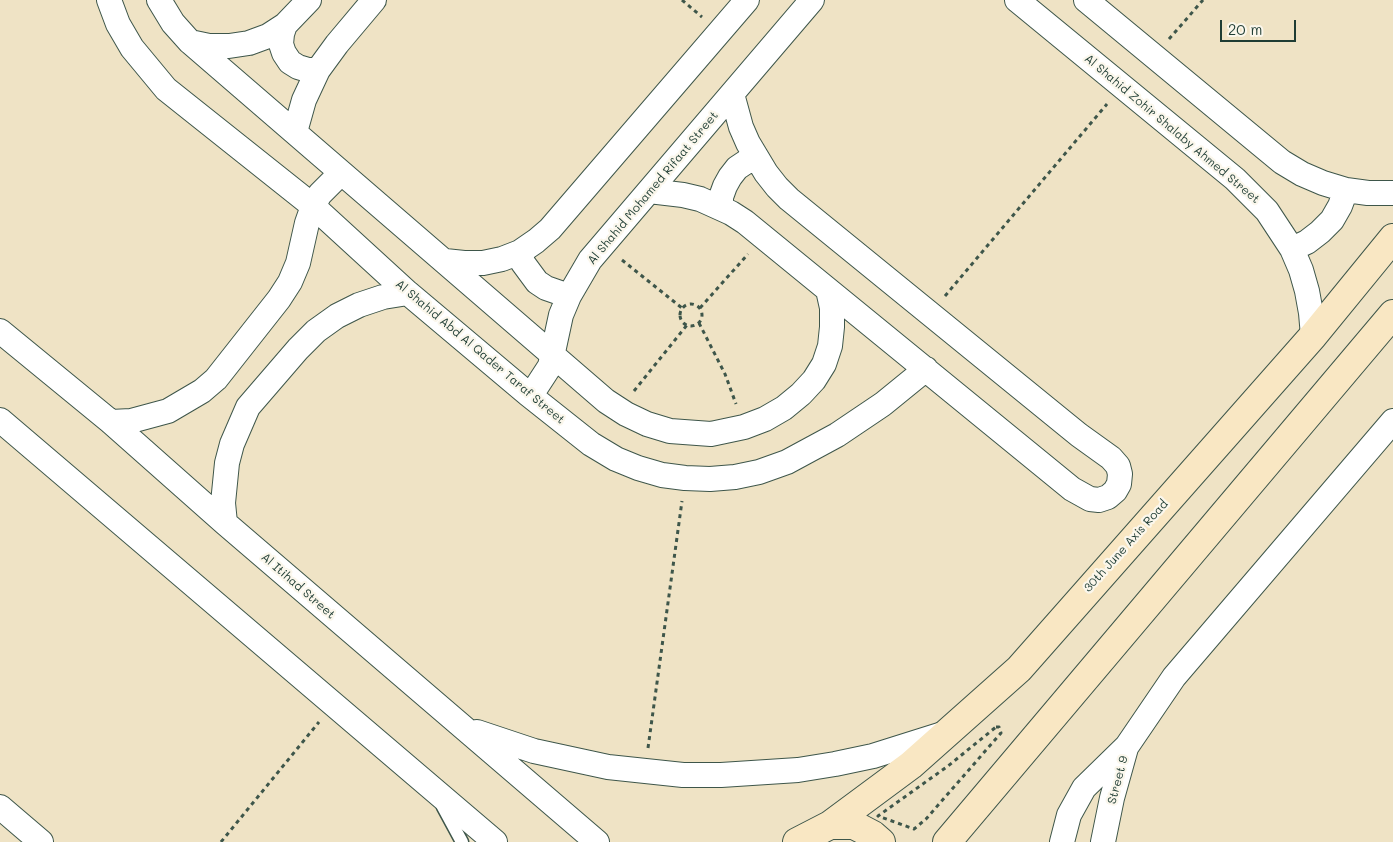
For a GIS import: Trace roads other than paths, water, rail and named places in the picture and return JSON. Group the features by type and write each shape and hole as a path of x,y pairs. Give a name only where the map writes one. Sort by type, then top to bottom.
{"street":[{"name":"Al Shahid Abd Al Qader Taraf Street","path":"109,0 118,24 132,48 166,89 313,206 408,293 528,394 591,444 616,459 662,475 685,478 735,477 759,472 787,462 829,440 898,393 926,369"},
{"path":"159,0 173,23 190,42 606,401 647,424 670,431 711,434 744,427 765,419 784,408 814,380 824,364 830,346 832,327 832,308 828,290"},
{"path":"190,42 209,46 230,46 249,43 268,36 285,25 309,0"},
{"path":"295,132 304,100 318,70 374,0"},
{"path":"445,261 483,263 502,259 520,252 536,242 563,215 747,0"},
{"name":"Al Shahid Mohamed Rifaat Street","path":"528,394 544,377 553,355 556,334 569,296 590,260 812,0"},
{"name":"Al Shahid Zohir Shalaby Ahmed Street","path":"1017,0 1252,195 1267,212 1292,249 1307,291 1313,336"},
{"path":"1086,0 1282,162 1316,180 1346,190 1368,193 1393,193"},
{"path":"285,25 281,44 284,54 290,62 298,67 318,70"},
{"path":"649,191 700,199 721,208 745,222 1072,489 1090,499 1099,500 1108,497 1115,491 1119,484 1120,474 1118,466 1111,458 1084,440 789,199 756,159 741,127 732,94"},
{"path":"721,208 721,197 730,177 737,168 756,159"},
{"path":"111,422 131,421 168,411 202,391 216,379 279,299 290,282 298,263 313,206 325,188 341,173"},
{"path":"1292,249 1307,242 1332,220 1346,190"},
{"name":"30th June Axis Road","path":"797,842 830,825 892,780 1005,682 1313,336 1393,238"},
{"path":"520,252 523,263 537,282 546,288 569,296"},
{"path":"225,523 223,503 226,463 248,408 298,349 316,331 336,316 359,305 383,297 408,293"},
{"path":"947,842 1393,314"},
{"name":"Al Itihad Street","path":"0,331 111,422 225,523 597,842"},
{"path":"0,420 495,842"},
{"path":"1127,746 1174,677 1393,421"},
{"path":"464,728 571,761 645,772 683,775 721,775 798,770 873,756 946,733"},
{"name":"Street 9","path":"1062,842 1069,815 1084,788 1127,746"},
{"name":"Street 9","path":"1103,842 1112,798 1127,746"},
{"path":"0,807 41,842"},
{"path":"830,825 854,825 874,835 881,842"}],"lane":[{"path":"433,788 462,842"}]}
